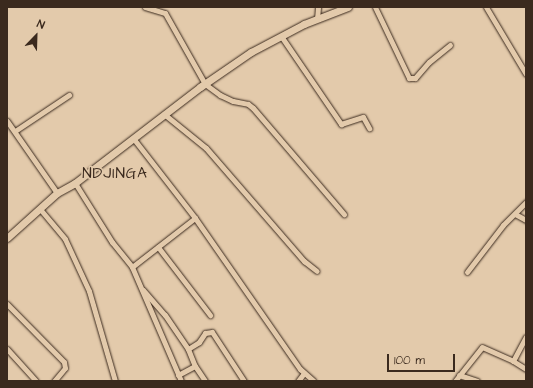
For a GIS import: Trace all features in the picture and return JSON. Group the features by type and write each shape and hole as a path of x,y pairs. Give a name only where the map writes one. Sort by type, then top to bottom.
{"street":[{"path":"145,7 165,12 205,84 233,101 244,102 254,108 344,214"},
{"path":"317,19 318,7"},
{"path":"7,238 57,193 74,184 164,114 251,52 317,19 348,7"},
{"path":"375,7 409,78 415,78 429,62 450,45"},
{"path":"486,7 526,74"},
{"path":"282,36 341,124 363,117 369,128"},
{"path":"15,131 68,95"},
{"path":"164,114 206,148 304,261 316,271"},
{"path":"7,121 57,193"},
{"path":"133,138 195,218 240,286 304,373 314,381"},
{"path":"74,184 112,242 132,267 181,381"},
{"path":"467,272 502,225 526,202"},
{"path":"40,209 65,239 89,291 115,381"},
{"path":"515,214 526,220"},
{"path":"132,267 195,218"},
{"path":"158,247 210,315"},
{"path":"140,286 165,315 188,349 195,366 205,381"},
{"path":"7,304 64,362 65,368 54,381"},
{"path":"188,349 199,342 205,333 212,332 244,381"},
{"path":"513,361 526,337"},
{"path":"455,381 482,347 513,361 526,370"},
{"path":"7,349 36,381"},
{"path":"178,375 195,366"},
{"path":"298,381 304,373"},
{"path":"459,375 477,381"}],"district":[{"name":"NDJINGA","path":"115,174"}]}
